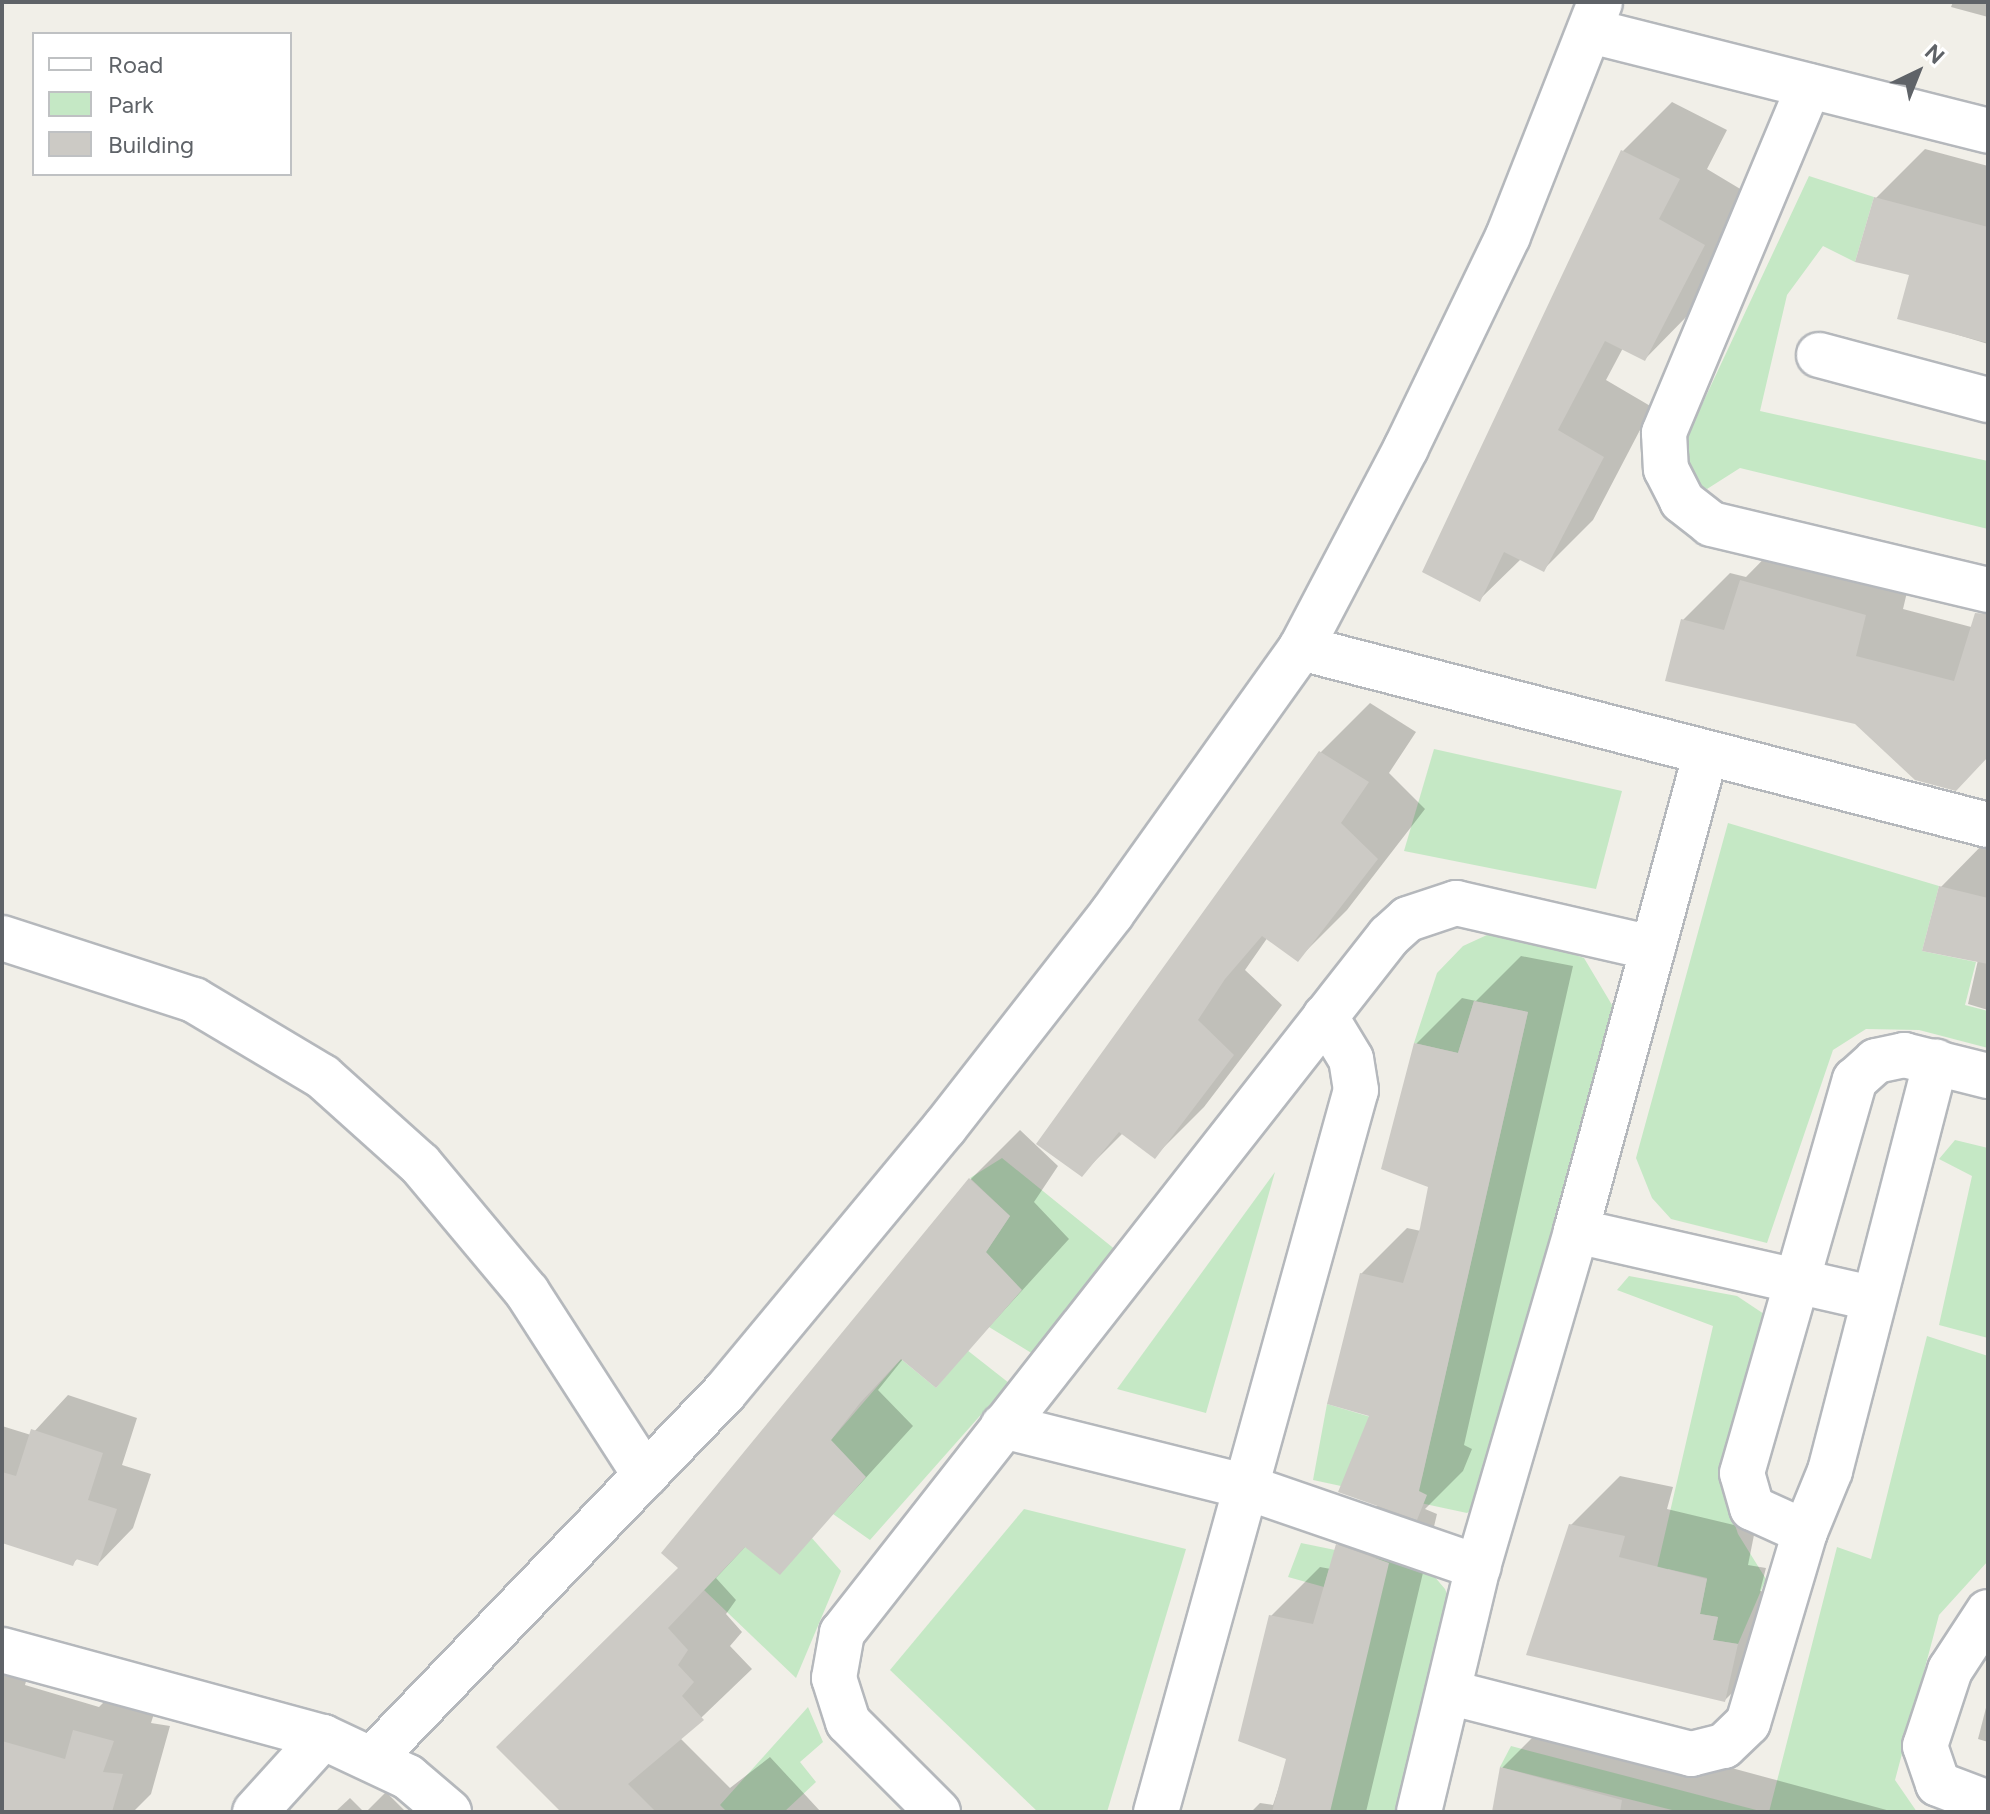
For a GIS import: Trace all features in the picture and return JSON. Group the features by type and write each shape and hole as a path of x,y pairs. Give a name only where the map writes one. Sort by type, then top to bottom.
{"street":[{"path":"374,1757 725,1392 945,1127 1112,913 1301,648 1406,448 1508,236 1596,16 1809,86 1988,131"},
{"path":"1809,86 1664,433 1666,469 1682,501 1711,524 1988,590"},
{"path":"1819,355 1988,400"},
{"path":"1301,648 1705,756 1988,825"},
{"path":"1419,1812 1452,1693 1478,1567 1576,1231 1705,756"},
{"path":"938,1812 848,1722 838,1701 835,1655 854,1613 1389,936 1431,908 1482,907 1653,948"},
{"path":"2,938 194,1000 323,1077 420,1164 527,1292 645,1475"},
{"path":"1156,1812 1243,1486 1356,1090 1351,1059 1325,1016"},
{"path":"1805,1532 1761,1515 1742,1486 1794,1279 1855,1080 1890,1056 1936,1062 1988,1076"},
{"path":"1452,1693 1691,1754 1724,1746 1748,1723 1805,1532 1830,1471 1871,1298 1936,1062"},
{"path":"1576,1231 1871,1298"},
{"path":"1003,1426 1243,1486 1478,1567"},
{"path":"1988,1612 1950,1670 1925,1746 1938,1784 1988,1803"},
{"path":"2,1650 323,1737 374,1757 449,1812"},
{"path":"255,1812 323,1737"}],"green space":[{"path":"1809,176 1874,197 1855,262 1823,246 1787,295 1760,411 1988,461 1988,529 1740,468 1707,489 1685,478 1677,458"},
{"path":"1434,749 1622,791 1596,889 1404,851"},
{"path":"1728,823 1939,886 1922,951 1976,962 1965,1005 1988,1011 1988,1048 1919,1030 1866,1029 1833,1050 1767,1243 1671,1219 1652,1198 1636,1158"},
{"path":"1500,929 1584,958 1612,1005 1616,1044 1491,1497 1467,1513 1313,1480 1327,1404 1374,1418 1422,1477 1528,1012 1474,1001 1458,1053 1414,1043 1437,973 1463,946"},
{"path":"1955,1140 1988,1148 1988,1338 1939,1325 1972,1176 1939,1159"},
{"path":"1002,1158 1117,1251 1033,1354 989,1327 986,1252 1010,1216 970,1178"},
{"path":"1275,1172 1206,1413 1117,1389"},
{"path":"1629,1276 1737,1296 1767,1316 1762,1354 1723,1488 1738,1534 1766,1579 1738,1644 1713,1640 1718,1617 1700,1614 1707,1578 1668,1569 1662,1598 1651,1594 1713,1326 1617,1290"},
{"path":"1927,1336 1988,1356 1988,1561 1939,1615 1895,1780 1917,1812 1769,1812 1837,1547 1871,1559"},
{"path":"967,1350 1009,1383 870,1540 833,1514 831,1440 901,1359 936,1388"},
{"path":"1024,1509 1186,1549 1107,1812 1038,1812 890,1670"},
{"path":"811,1537 841,1571 796,1678 704,1590 745,1547"},
{"path":"1301,1543 1428,1569 1445,1589 1456,1616 1401,1812 1329,1812 1329,1569 1324,1587 1288,1577"},
{"path":"808,1707 823,1742 800,1762 816,1782 784,1812 727,1812 720,1805"},
{"path":"1511,1746 1764,1812 1680,1812 1500,1767"}],"building":[{"path":"1621,150 1680,179 1659,219 1705,245 1645,361 1605,341 1558,430 1604,457 1544,572 1504,552 1480,602 1422,572"},
{"path":"1874,197 1988,227 1988,343 1897,319 1909,275 1855,262"},
{"path":"1740,580 1866,615 1856,656 1954,681 1975,613 1988,614 1988,757 1956,791 1915,780 1855,724 1665,681 1681,619 1724,630"},
{"path":"1319,751 1369,782 1341,823 1378,859 1298,962 1262,936 1225,979 1198,1020 1234,1055 1155,1159 1119,1132 1082,1177 1036,1144"},
{"path":"1939,886 1988,898 1988,964 1922,951"},
{"path":"1474,1001 1528,1012 1419,1491 1427,1495 1417,1520 1338,1492 1369,1416 1327,1404 1360,1273 1403,1283 1420,1228 1428,1187 1381,1169 1414,1043 1458,1053"},
{"path":"969,1178 1010,1216 986,1252 1022,1290 936,1388 901,1359 860,1403 831,1440 866,1477 780,1575 745,1547 668,1628 688,1650 678,1665 694,1682 682,1696 704,1720 628,1784 656,1812 561,1812 496,1747 678,1568 661,1553"},
{"path":"31,1429 103,1453 88,1500 117,1509 98,1566 76,1559 73,1566 2,1543 2,1472 16,1476"},
{"path":"1569,1524 1625,1536 1619,1557 1707,1579 1700,1614 1718,1617 1713,1640 1738,1644 1725,1702 1526,1655"},
{"path":"1336,1544 1389,1563 1330,1812 1272,1812 1286,1759 1238,1741 1269,1615 1313,1624"},
{"path":"73,1730 114,1741 103,1772 123,1774 112,1812 2,1812 2,1741 65,1759"},
{"path":"1500,1767 1622,1800 1620,1812 1492,1812"}]}
